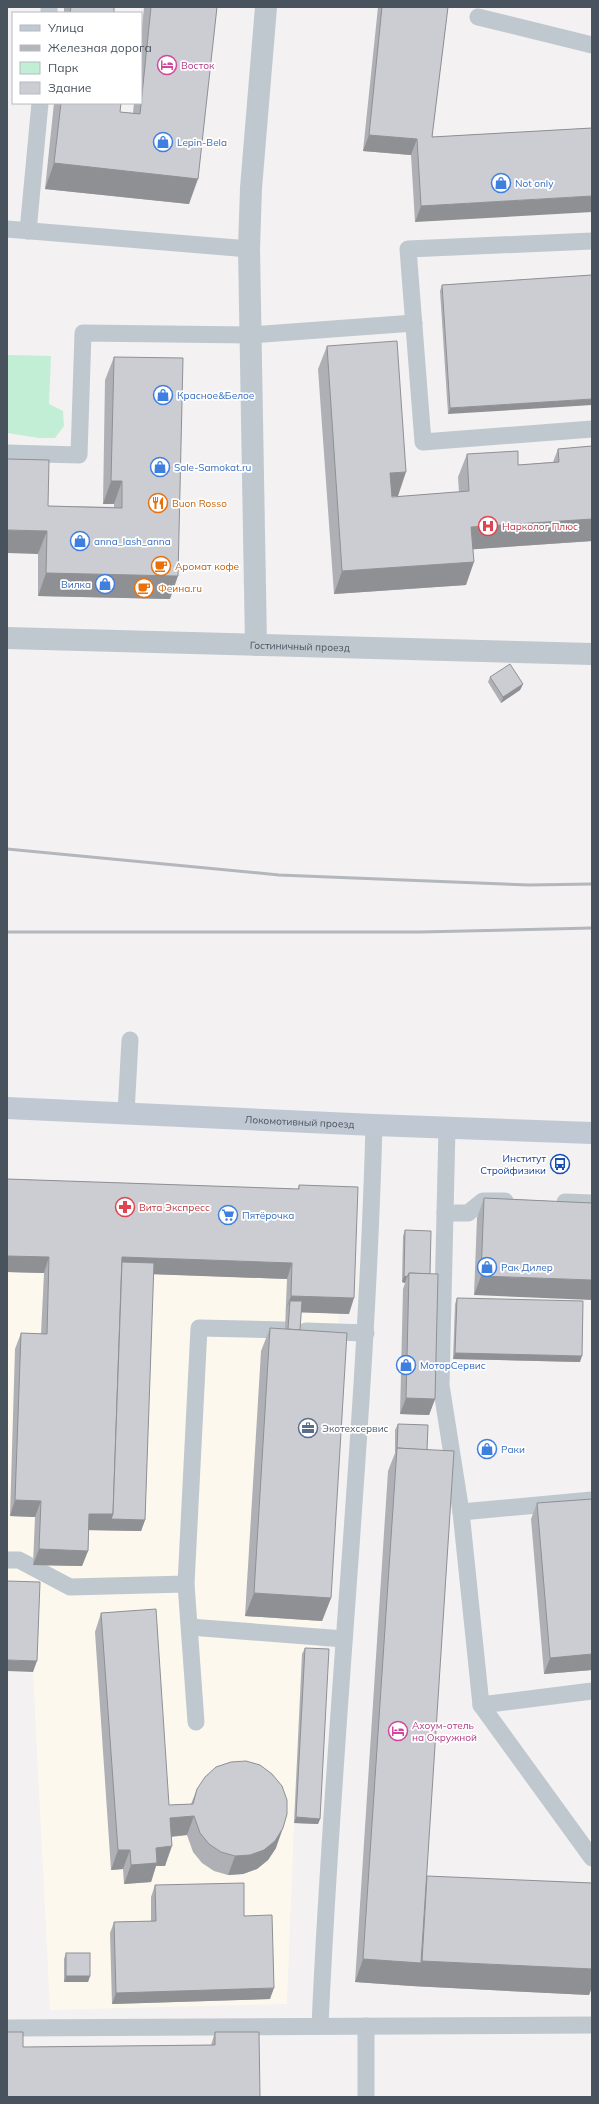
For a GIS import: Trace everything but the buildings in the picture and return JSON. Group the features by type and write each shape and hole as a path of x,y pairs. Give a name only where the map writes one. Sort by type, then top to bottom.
{"street":[{"path":"256,645 249,248 251,188 266,7"},
{"name":"Гостиничный проезд","path":"7,638 592,654"},
{"name":"Локомотивный проезд","path":"7,1108 374,1125 592,1133"}],"lane":[{"path":"478,17 592,45"},
{"path":"28,231 40,104"},
{"path":"7,229 249,248"},
{"path":"592,241 408,249 423,442 592,429"},
{"path":"7,453 79,455 83,333 250,335 414,323"},
{"path":"126,1113 130,1040"},
{"path":"320,2026 344,1639 366,1332 374,1125"},
{"path":"447,1128 441,1385 461,1512 481,1705 592,1858"},
{"path":"445,1213 468,1213 483,1201 522,1202"},
{"path":"545,1202 592,1203"},
{"path":"196,1722 186,1584 199,1328 366,1332"},
{"path":"461,1512 592,1500"},
{"path":"7,1560 19,1560 70,1586 186,1584"},
{"path":"190,1627 344,1639"},
{"path":"481,1705 592,1691"},
{"path":"7,2028 592,2025"},
{"path":"366,2026 366,2097"}],"shaded area":[{"path":"7,1195 353,1203 349,1314 339,1314 319,1654 318,1824 294,1823 287,2004 50,2010 33,1673 7,1671"}],"green space":[{"path":"7,355 51,356 49,404 63,411 64,426 55,438 39,438 7,433"}],"railway":[{"path":"7,849 279,875 529,885 592,884"},
{"path":"7,932 420,932 592,928"}],"place":[{"name":"Восток","path":"167,65"},
{"name":"Lepin-Bela","path":"163,142"},
{"name":"Not only","path":"501,183"},
{"name":"Красное&Белое","path":"163,395"},
{"name":"Sale-Samokat.ru","path":"160,467"},
{"name":"Buon Rosso","path":"158,503"},
{"name":"Нарколог Плюс","path":"488,526"},
{"name":"anna_lash_anna","path":"80,541"},
{"name":"Аромат кофе","path":"161,566"},
{"name":"Вилка","path":"105,584"},
{"name":"Феина.ru","path":"144,588"},
{"name":"Институт Стройфизики","path":"560,1164"},
{"name":"Вита Экспресс","path":"125,1207"},
{"name":"Пятёрочка","path":"228,1215"},
{"name":"Рак Дилер","path":"487,1267"},
{"name":"МоторСервис","path":"406,1365"},
{"name":"Экотехсервис","path":"308,1428"},
{"name":"Раки","path":"487,1449"},
{"name":"Ахоум-отель на Окружной","path":"398,1731"}]}
